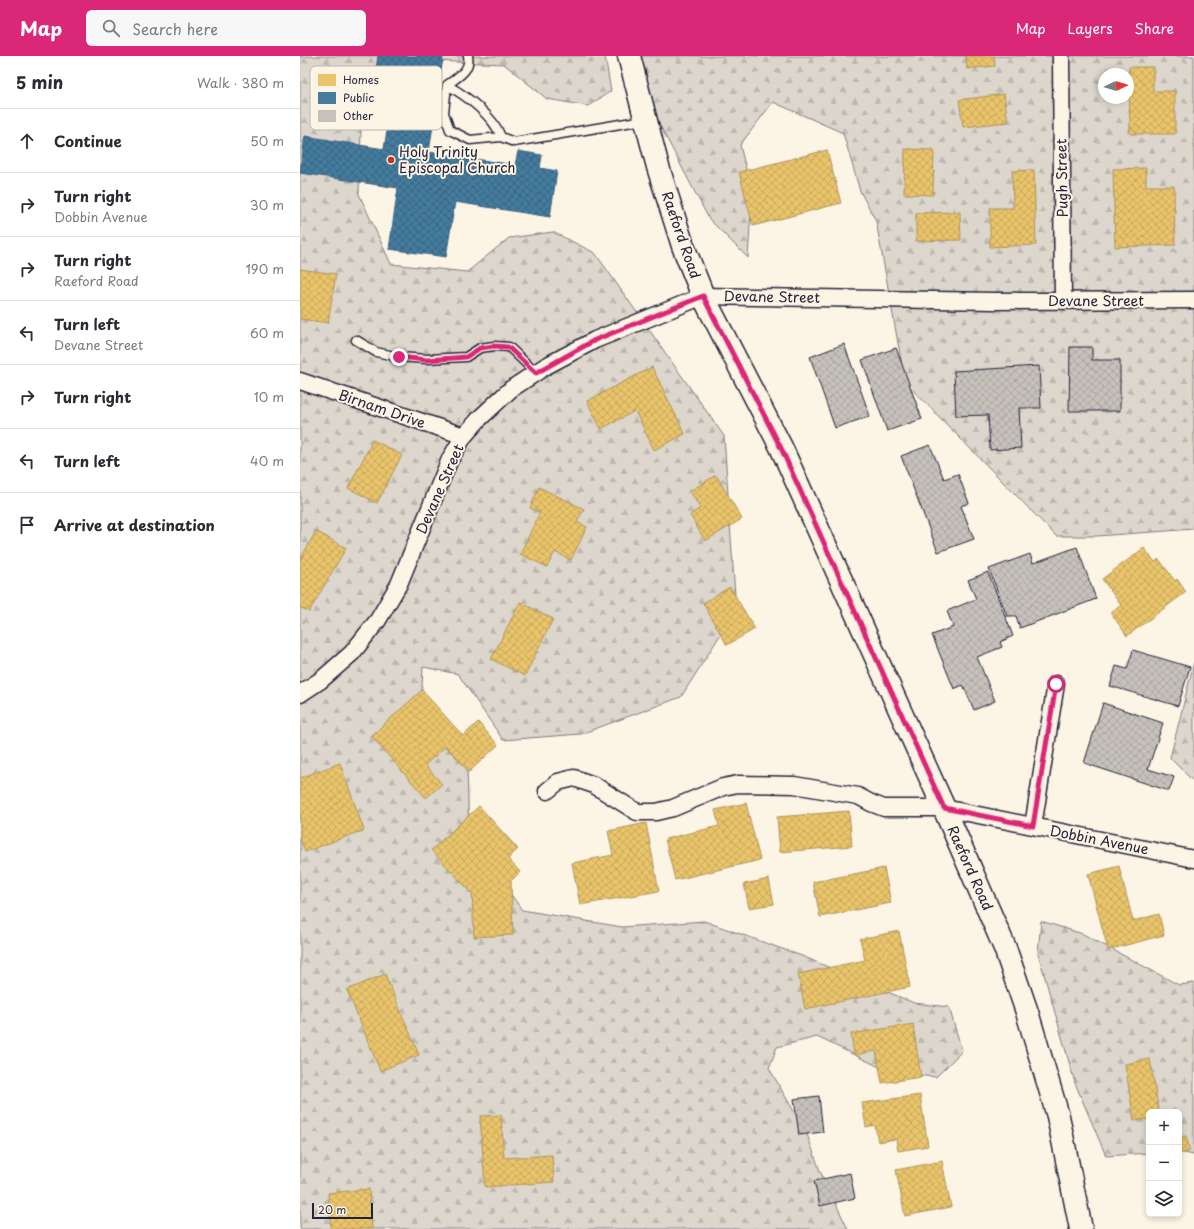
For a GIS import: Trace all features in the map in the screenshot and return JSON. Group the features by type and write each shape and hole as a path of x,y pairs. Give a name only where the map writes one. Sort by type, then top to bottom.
{"main road":[{"name":"Raeford Road","path":"629,56 683,246 703,296 781,448 944,808 1005,948 1027,1012 1058,1116 1081,1229"}],"street":[{"name":"Pugh Street","path":"1061,56 1064,301"},
{"name":"Devane Street","path":"300,694 321,680 352,652 378,620 399,584 450,459 464,436 480,418 511,390 536,373 595,340 703,296 994,301 1194,300"},
{"name":"Birnam Drive","path":"300,381 464,436"},
{"path":"1033,826 1056,684"},
{"name":"Dobbin Avenue","path":"547,791 558,782 574,778 594,785 638,812 656,812 673,808 723,787 757,783 794,785 858,796 884,808 944,808 1194,859"}],"lane":[{"path":"446,85 467,70 469,62 468,56"},
{"path":"446,85 444,113 450,130 470,140 501,137 514,142 646,120"},
{"path":"446,85 463,94 482,111 500,132 501,137"},
{"path":"356,340 376,352 399,357 427,360 466,357 480,348 494,346 508,347 536,373"}],"green space":[{"path":"300,56 605,56 611,91 588,106 547,99 504,64 387,59 383,66 310,66 310,130 361,130 359,194 391,264 467,272 509,238 553,232 595,253 724,436 736,610 681,697 581,734 503,740 458,674 423,667 420,725 467,766 469,835 522,910 622,927 704,921 802,956 914,1003 949,1007 962,1051 936,1077 892,1073 817,1037 777,1047 769,1068 807,1134 820,1171 848,1229 300,1229"},
{"path":"634,56 1194,56 1194,529 1097,536 1056,536 905,382 876,221 860,191 843,133 773,102 740,145 752,194 748,258 709,219 634,76"},
{"path":"1194,662 1194,782 1170,758"},
{"path":"1041,921 1083,934 1179,985 1194,983 1194,1155 1182,1153 1182,1109 1146,1109 1146,1153 1106,1156 1075,1083 1038,953"}],"building: Homes":[{"path":"966,56 994,56 995,66 967,69"},
{"path":"1153,67 1153,91 1175,91 1175,134 1130,134 1130,104 1134,104 1134,68 1129,68"},
{"path":"1004,94 1008,122 963,127 959,100"},
{"path":"905,149 934,150 933,195 904,194"},
{"path":"827,150 841,203 753,226 739,172"},
{"path":"1146,168 1146,186 1174,186 1175,245 1115,247 1113,169"},
{"path":"1034,170 1036,245 990,247 990,208 1013,208 1012,171"},
{"path":"960,212 961,240 916,241 916,213"},
{"path":"300,269 336,274 328,323 300,319"},
{"path":"652,367 685,434 654,450 635,411 601,429 587,401"},
{"path":"373,440 402,455 377,503 348,488"},
{"path":"716,475 742,519 705,541 690,515 700,508 690,491"},
{"path":"539,487 584,509 577,522 587,527 571,560 555,552 547,567 520,554 540,512 530,508"},
{"path":"316,531 346,548 309,612 300,607 300,560"},
{"path":"1144,548 1155,562 1159,559 1175,581 1177,579 1186,592 1127,636 1111,613 1121,605 1102,579"},
{"path":"730,587 755,629 727,645 703,603"},
{"path":"520,602 553,619 525,676 491,659"},
{"path":"422,690 463,736 478,722 498,745 469,772 446,746 425,765 442,784 426,798 371,736"},
{"path":"340,763 364,830 305,852 300,838 300,778"},
{"path":"746,803 760,860 675,880 665,839 719,826 715,810"},
{"path":"479,806 518,849 508,859 520,872 511,881 513,935 474,937 472,893 431,850"},
{"path":"849,811 852,846 780,852 777,817"},
{"path":"646,823 659,891 580,905 572,863 613,855 608,831"},
{"path":"1119,866 1133,921 1159,914 1164,935 1108,950 1088,874"},
{"path":"884,868 891,903 820,917 813,882"},
{"path":"769,879 774,904 749,908 744,884"},
{"path":"899,931 910,987 805,1009 798,974 865,960 860,939"},
{"path":"385,974 419,1055 380,1071 347,990"},
{"path":"913,1024 921,1077 882,1083 876,1051 854,1055 851,1034"},
{"path":"1150,1059 1158,1109 1146,1109 1146,1119 1134,1121 1125,1064"},
{"path":"920,1095 928,1146 898,1151 896,1139 878,1142 875,1125 866,1127 862,1103"},
{"path":"501,1115 504,1158 552,1155 554,1182 485,1187 480,1116"},
{"path":"1186,1136 1190,1151 1182,1153 1182,1145 1182,1137"},
{"path":"942,1161 951,1207 905,1216 896,1170"},
{"path":"369,1189 372,1229 331,1229 328,1193"}],"building: Public":[{"name":"Holy Trinity Episcopal Church","path":"378,56 430,56 443,58 442,66 376,66"},
{"name":"Holy Trinity Episcopal Church","path":"387,130 432,130 429,152 515,165 518,151 542,155 540,168 557,171 550,217 455,202 446,257 389,249 398,188 300,173 305,136 384,149"}],"building: Other":[{"path":"844,344 870,416 835,428 810,357"},
{"path":"1070,347 1092,347 1092,360 1120,360 1120,411 1069,411"},
{"path":"896,348 922,419 887,431 862,360"},
{"path":"1039,366 1041,408 1019,408 1021,448 990,450 988,415 956,416 954,371"},
{"path":"930,445 944,479 958,474 969,503 961,506 974,539 938,552 901,456"},
{"path":"1077,547 1096,599 1020,628 1016,616 1007,616 989,569 1030,554 1033,563"},
{"path":"988,572 1013,636 1000,642 1002,647 977,657 995,701 974,710 963,685 954,689 932,635 953,627 947,611 976,599 968,580"},
{"path":"1133,650 1190,667 1178,706 1110,686 1116,666 1127,669"},
{"path":"1103,703 1163,723 1148,769 1174,777 1169,791 1084,763"},
{"path":"819,1096 823,1132 799,1135 794,1099"},
{"path":"850,1173 855,1198 820,1206 814,1181"}],"place":[{"name":"Holy Trinity Episcopal Church","path":"391,160"}],"route":[{"path":"399,357 427,360 466,357 480,348 494,346 508,347 536,373 546,366 595,340 703,296 781,448 944,808 1033,826 1056,684"}]}
